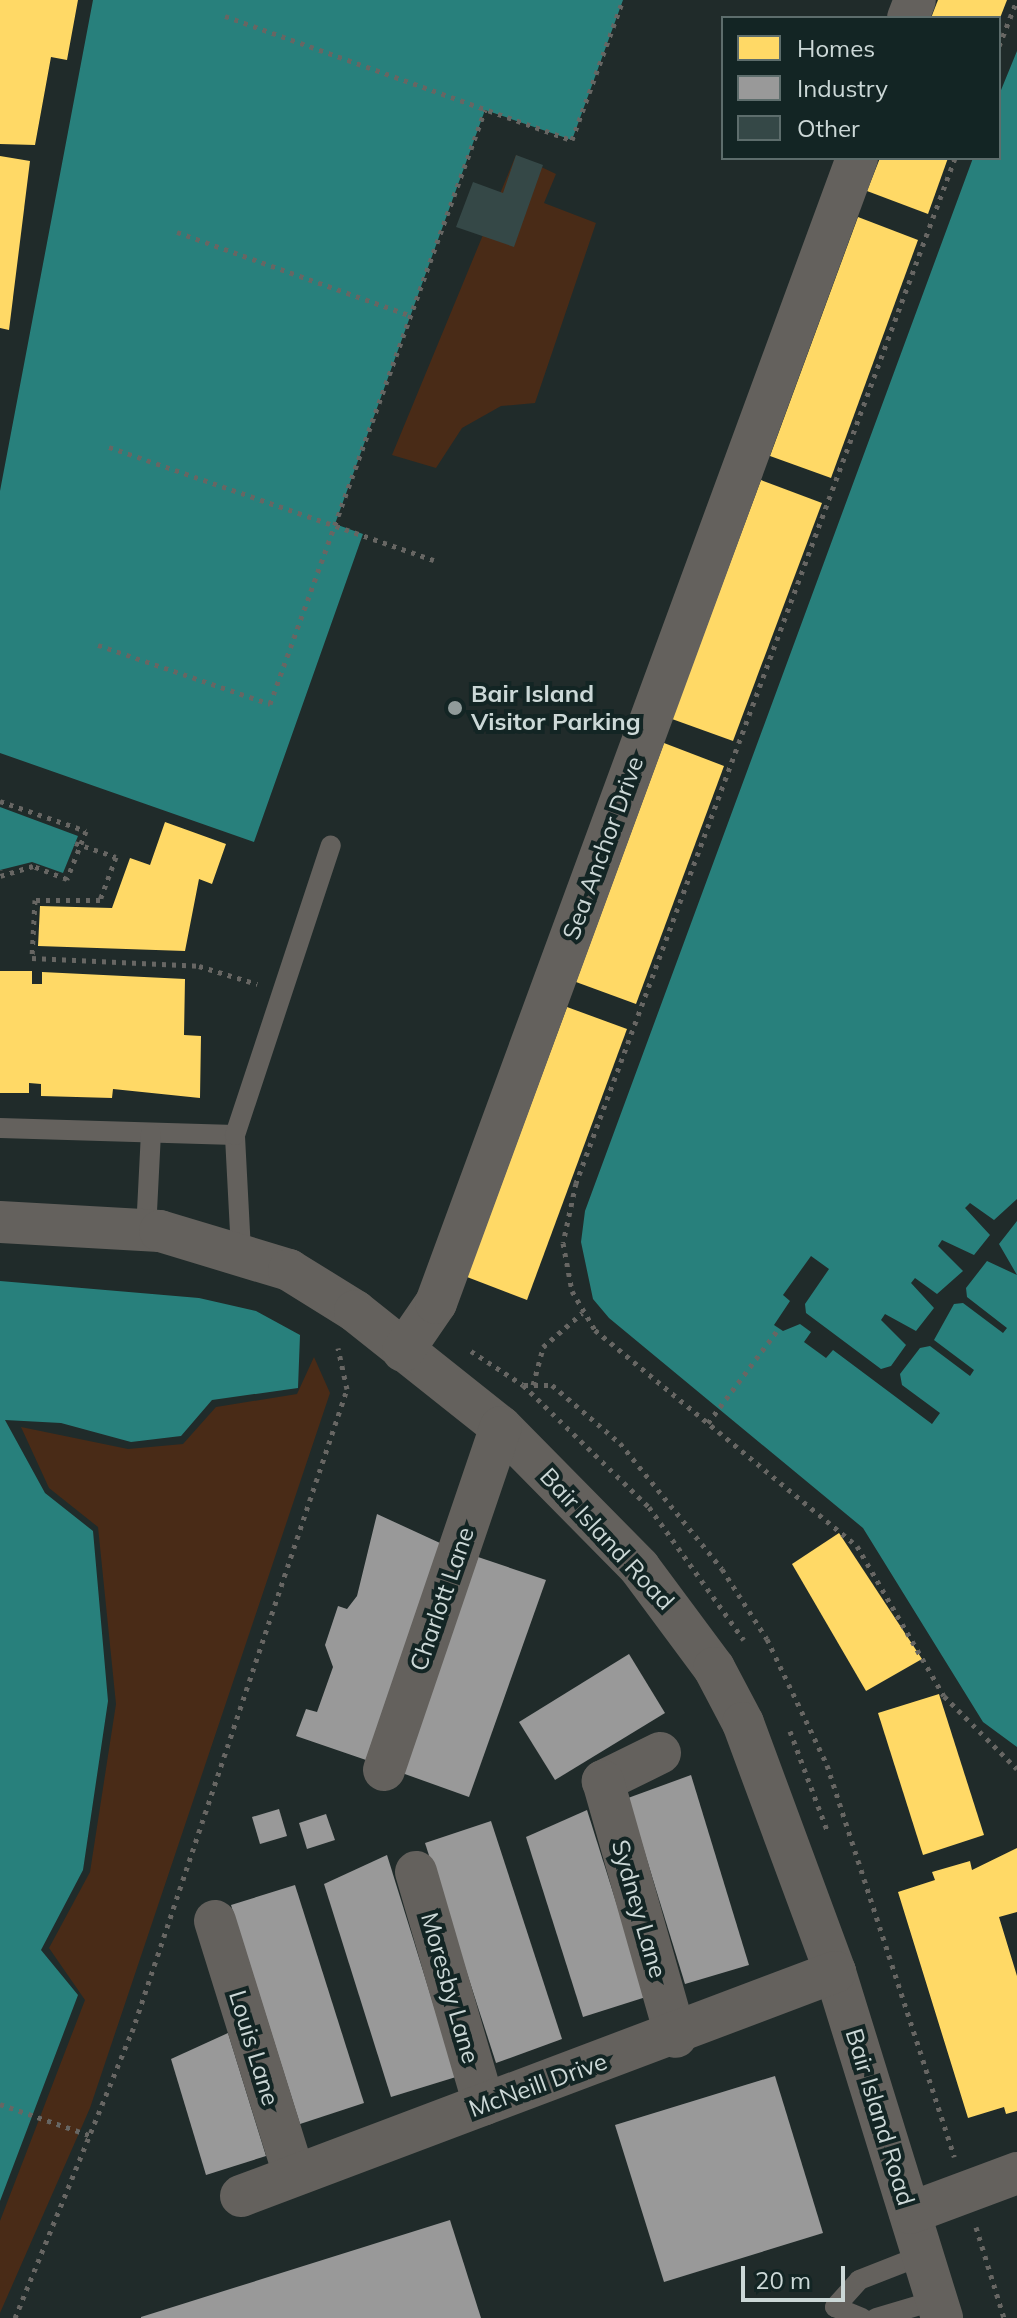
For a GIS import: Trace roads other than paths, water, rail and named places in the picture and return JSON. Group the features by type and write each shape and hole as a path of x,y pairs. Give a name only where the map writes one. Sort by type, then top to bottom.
{"street":[{"name":"Sea Anchor Drive","path":"403,1351 436,1303 856,160"},
{"name":"Bair Island Road","path":"0,1222 146,1231 241,1251 337,1299 501,1427 639,1567 714,1668 743,1723 835,1972 939,2309"},
{"name":"Charlott Lane","path":"384,1770 501,1427"},
{"name":"Sydney Lane","path":"660,1753 587,1788 676,2037"},
{"name":"Moresby Lane","path":"416,1872 484,2104"},
{"name":"Louis Lane","path":"215,1921 294,2174"},
{"name":"McNeill Drive","path":"241,2196 484,2104 676,2037 835,1972"},
{"path":"910,2213 1017,2173"}],"lane":[{"path":"241,1251 235,1135 331,845"},
{"path":"0,1128 235,1135"},
{"path":"146,1231 151,1133"},
{"path":"862,2318 835,2307 859,2280 923,2255"},
{"path":"876,2318 939,2309"}],"water":[{"path":"93,0 623,0 572,140 485,110 335,524 363,534 254,842 0,753 0,491"},
{"path":"1017,51 1017,1747 983,1722 863,1528 609,1318 593,1299 581,1242 585,1211 972,160 1001,160 1001,90"},
{"path":"0,807 78,836 63,873 32,862 0,870"},
{"path":"0,1281 199,1298 256,1311 300,1335 298,1388 212,1400 181,1436 131,1442 61,1423 5,1420 45,1493 93,1531 108,1701 83,1870 41,1950 78,1995 0,2201"}],"place":[{"name":"Bair Island Visitor Parking","path":"455,708"}]}
